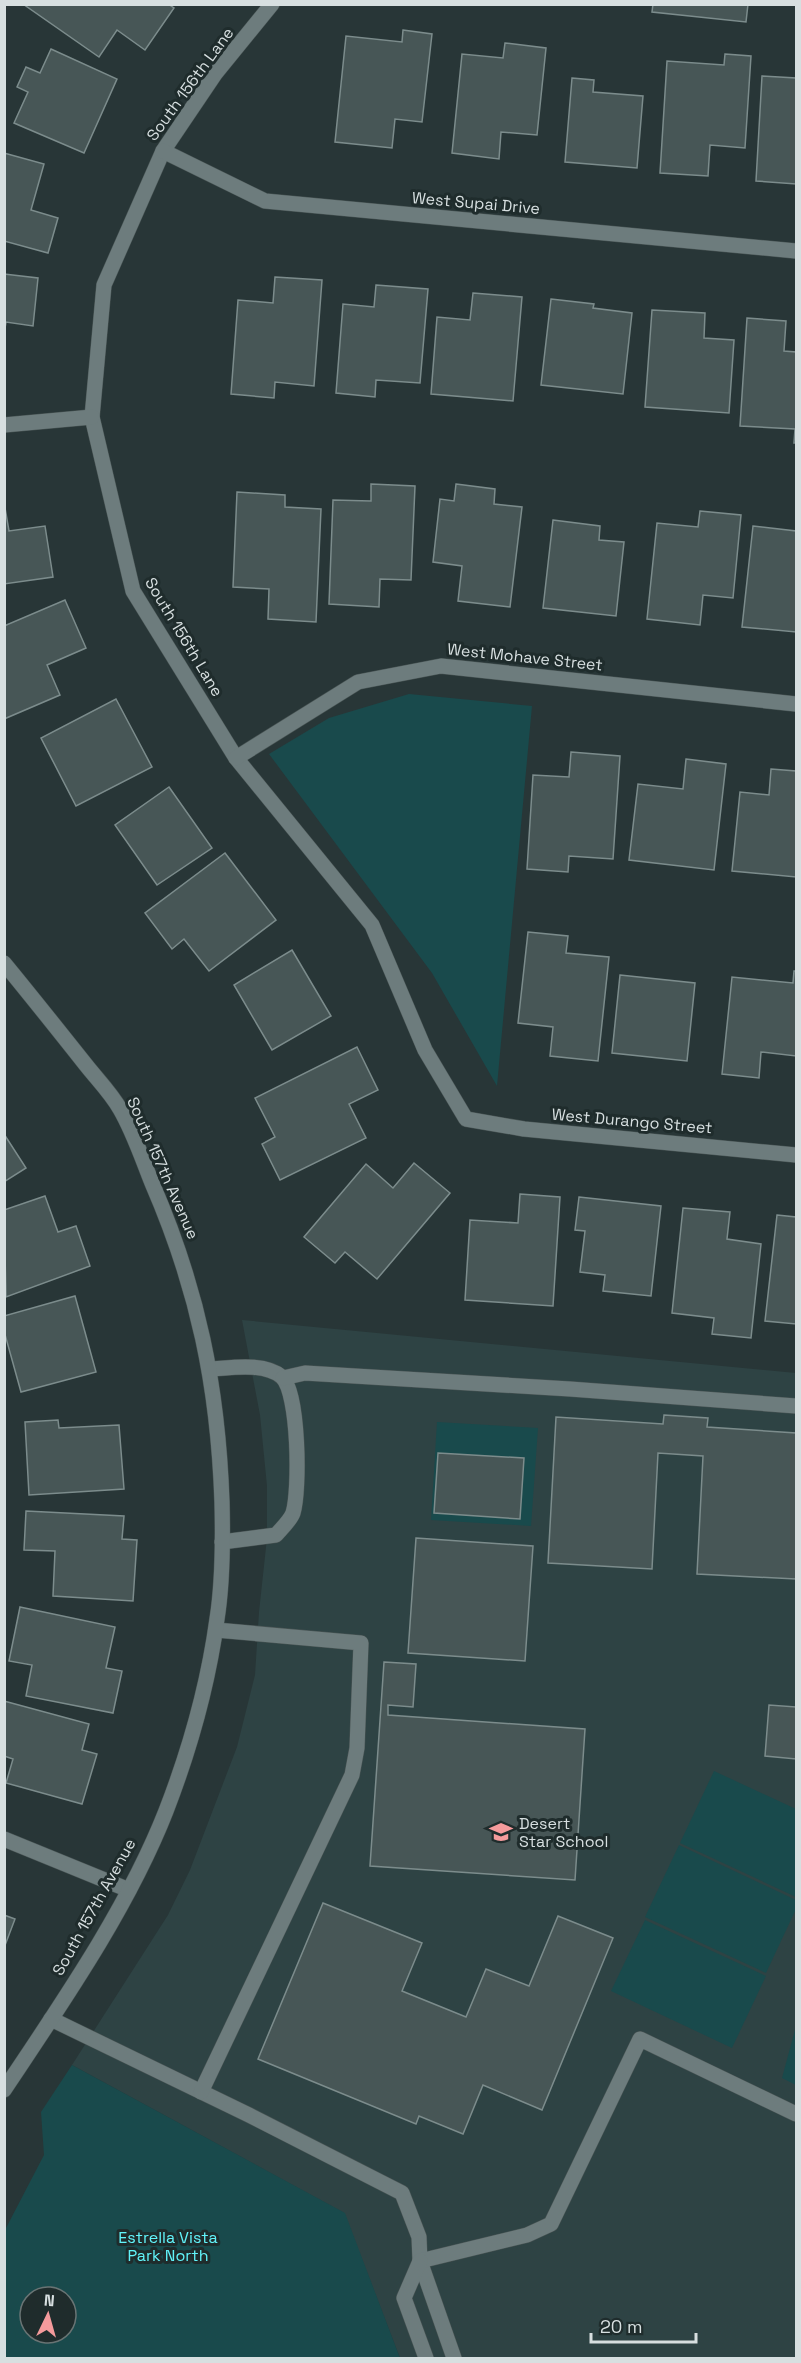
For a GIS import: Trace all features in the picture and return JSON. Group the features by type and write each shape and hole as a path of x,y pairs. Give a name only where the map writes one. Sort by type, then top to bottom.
{"street":[{"name":"South 156th Lane","path":"272,4 215,74 163,151 104,285 92,417 133,591 236,758 372,925 425,1050 466,1119"},
{"name":"West Supai Drive","path":"163,151 265,201 796,251"},
{"path":"4,424 92,417"},
{"name":"West Mohave Street","path":"236,758 358,682 441,666 796,704"},
{"name":"South 157th Avenue","path":"4,963 120,1108 174,1233 201,1323 210,1369 220,1451 222,1542 216,1630 202,1699 165,1814 129,1890 51,2019 4,2090"},
{"name":"West Durango Street","path":"466,1119 524,1129 796,1155"},
{"path":"210,1369 264,1368 282,1378 292,1400 298,1476 292,1515 276,1535 222,1542"},
{"path":"282,1378 305,1373 570,1389 796,1406"},
{"path":"201,2092 352,1775 357,1748 361,1653 361,1643 216,1630"},
{"path":"4,1839 129,1890"},
{"path":"51,2019 402,2193 419,2237 420,2261 454,2358"},
{"path":"420,2261 526,2235 551,2224 640,2038 796,2114"},
{"path":"420,2261 404,2298 426,2358"}],"shaded area":[{"name":"Desert Star School","path":"242,1320 796,1373 796,2358 400,2358 344,2213 72,2065 168,1915 190,1870 237,1747 255,1675 267,1538 267,1486 260,1415"}],"green space":[{"path":"409,694 532,706 497,1086 432,973 269,754 329,718"},
{"path":"437,1422 538,1428 531,1526 431,1520"},
{"path":"714,1771 796,1809 796,1897 680,1843"},
{"path":"679,1845 796,1900 796,1909 766,1973 645,1917"},
{"path":"645,1920 766,1976 732,2048 611,1991"},
{"path":"796,2026 796,2085 782,2078"},
{"name":"Estrella Vista Park North","path":"72,2065 345,2213 400,2358 5,2358 5,2230 44,2155 41,2112"}],"building":[{"path":"23,4 168,4 174,8 145,50 117,30 99,57"},
{"path":"653,4 748,4 746,22 652,12"},
{"path":"403,30 432,34 422,122 395,119 392,148 335,142 346,36 402,42"},
{"path":"505,43 546,48 537,135 501,132 499,159 452,153 462,54 503,58"},
{"path":"51,49 117,79 84,153 14,123 28,92 17,87 26,67 40,73"},
{"path":"725,54 751,56 745,148 710,145 708,176 660,173 667,61 724,65"},
{"path":"762,76 796,78 796,184 756,181"},
{"path":"572,78 594,80 593,92 643,96 637,168 565,162"},
{"path":"4,153 44,164 31,210 58,218 48,253 4,241"},
{"path":"4,274 38,278 33,326 6,322 4,335"},
{"path":"275,277 322,280 314,386 275,382 274,398 231,394 238,300 273,303"},
{"path":"376,285 428,289 420,383 376,380 375,397 336,393 343,304 374,307"},
{"path":"473,293 522,297 513,401 431,394 437,317 470,320"},
{"path":"551,299 594,304 593,308 632,313 623,394 541,385"},
{"path":"652,310 705,313 704,338 734,340 729,413 645,407"},
{"path":"747,318 786,321 784,351 796,352 796,443 794,443 795,429 740,426"},
{"path":"371,484 415,486 411,580 380,579 379,607 329,604 333,500 371,501"},
{"path":"456,484 495,489 494,504 522,507 510,607 458,601 462,566 433,562 440,499 454,501"},
{"path":"237,492 285,495 285,507 321,509 316,622 268,619 269,589 233,587"},
{"path":"4,502 9,531 45,526 53,577 4,584"},
{"path":"700,511 741,515 733,598 703,595 700,625 647,619 657,523 698,527"},
{"path":"553,520 600,526 599,540 624,542 616,616 543,608"},
{"path":"753,526 796,531 796,632 742,627"},
{"path":"65,600 86,648 47,665 60,695 4,719 4,626"},
{"path":"116,699 152,767 76,806 41,738"},
{"path":"571,752 620,756 613,859 569,856 568,872 527,869 533,775 569,777"},
{"path":"686,759 726,764 714,870 629,860 638,784 683,789"},
{"path":"771,769 796,771 796,877 732,871 740,792 769,795"},
{"path":"169,787 212,848 157,885 115,825"},
{"path":"225,853 276,920 209,971 184,939 172,949 145,913"},
{"path":"528,932 568,936 566,953 609,957 598,1061 550,1056 553,1027 518,1023"},
{"path":"292,950 331,1016 272,1050 234,985"},
{"path":"794,971 796,971 796,1056 761,1052 759,1078 722,1074 732,977 793,983"},
{"path":"620,975 695,983 687,1061 612,1053"},
{"path":"357,1047 378,1090 349,1104 366,1138 280,1180 262,1144 275,1137 255,1098"},
{"path":"4,1134 26,1168 4,1182"},
{"path":"414,1163 450,1193 377,1279 345,1252 335,1263 304,1237 366,1164 393,1188"},
{"path":"520,1194 560,1197 553,1306 465,1300 470,1220 518,1223"},
{"path":"45,1196 58,1232 76,1226 90,1266 6,1297 4,1210"},
{"path":"579,1197 661,1206 651,1296 603,1291 605,1275 580,1272 585,1231 575,1230"},
{"path":"683,1208 730,1212 727,1239 761,1244 751,1338 712,1334 714,1318 672,1313"},
{"path":"777,1215 796,1217 796,1324 765,1321"},
{"path":"75,1296 96,1372 21,1392 4,1331 4,1316"},
{"path":"664,1415 708,1418 707,1427 796,1433 796,1579 697,1574 703,1456 658,1453 652,1569 548,1563 556,1417 663,1424"},
{"path":"58,1420 59,1428 119,1425 124,1489 29,1495 25,1422"},
{"path":"438,1453 524,1458 520,1519 434,1513"},
{"path":"26,1511 124,1516 122,1539 137,1540 133,1601 53,1596 55,1551 24,1550"},
{"path":"416,1538 533,1546 525,1661 408,1653"},
{"path":"20,1607 115,1627 106,1668 122,1671 113,1713 26,1696 32,1665 9,1661"},
{"path":"384,1662 416,1664 413,1707 388,1705 388,1715 585,1729 575,1880 370,1866"},
{"path":"4,1701 89,1724 82,1750 97,1754 82,1804 6,1783 13,1759 4,1756"},
{"path":"769,1705 796,1707 796,1759 765,1756"},
{"path":"323,1903 422,1943 402,1991 466,2017 486,1969 529,1986 558,1916 613,1938 542,2110 483,2085 463,2134 419,2116 416,2124 258,2059"},
{"path":"4,1915 15,1919 4,1948"}],"place":[{"name":"Desert Star School","path":"501,1832"}]}
